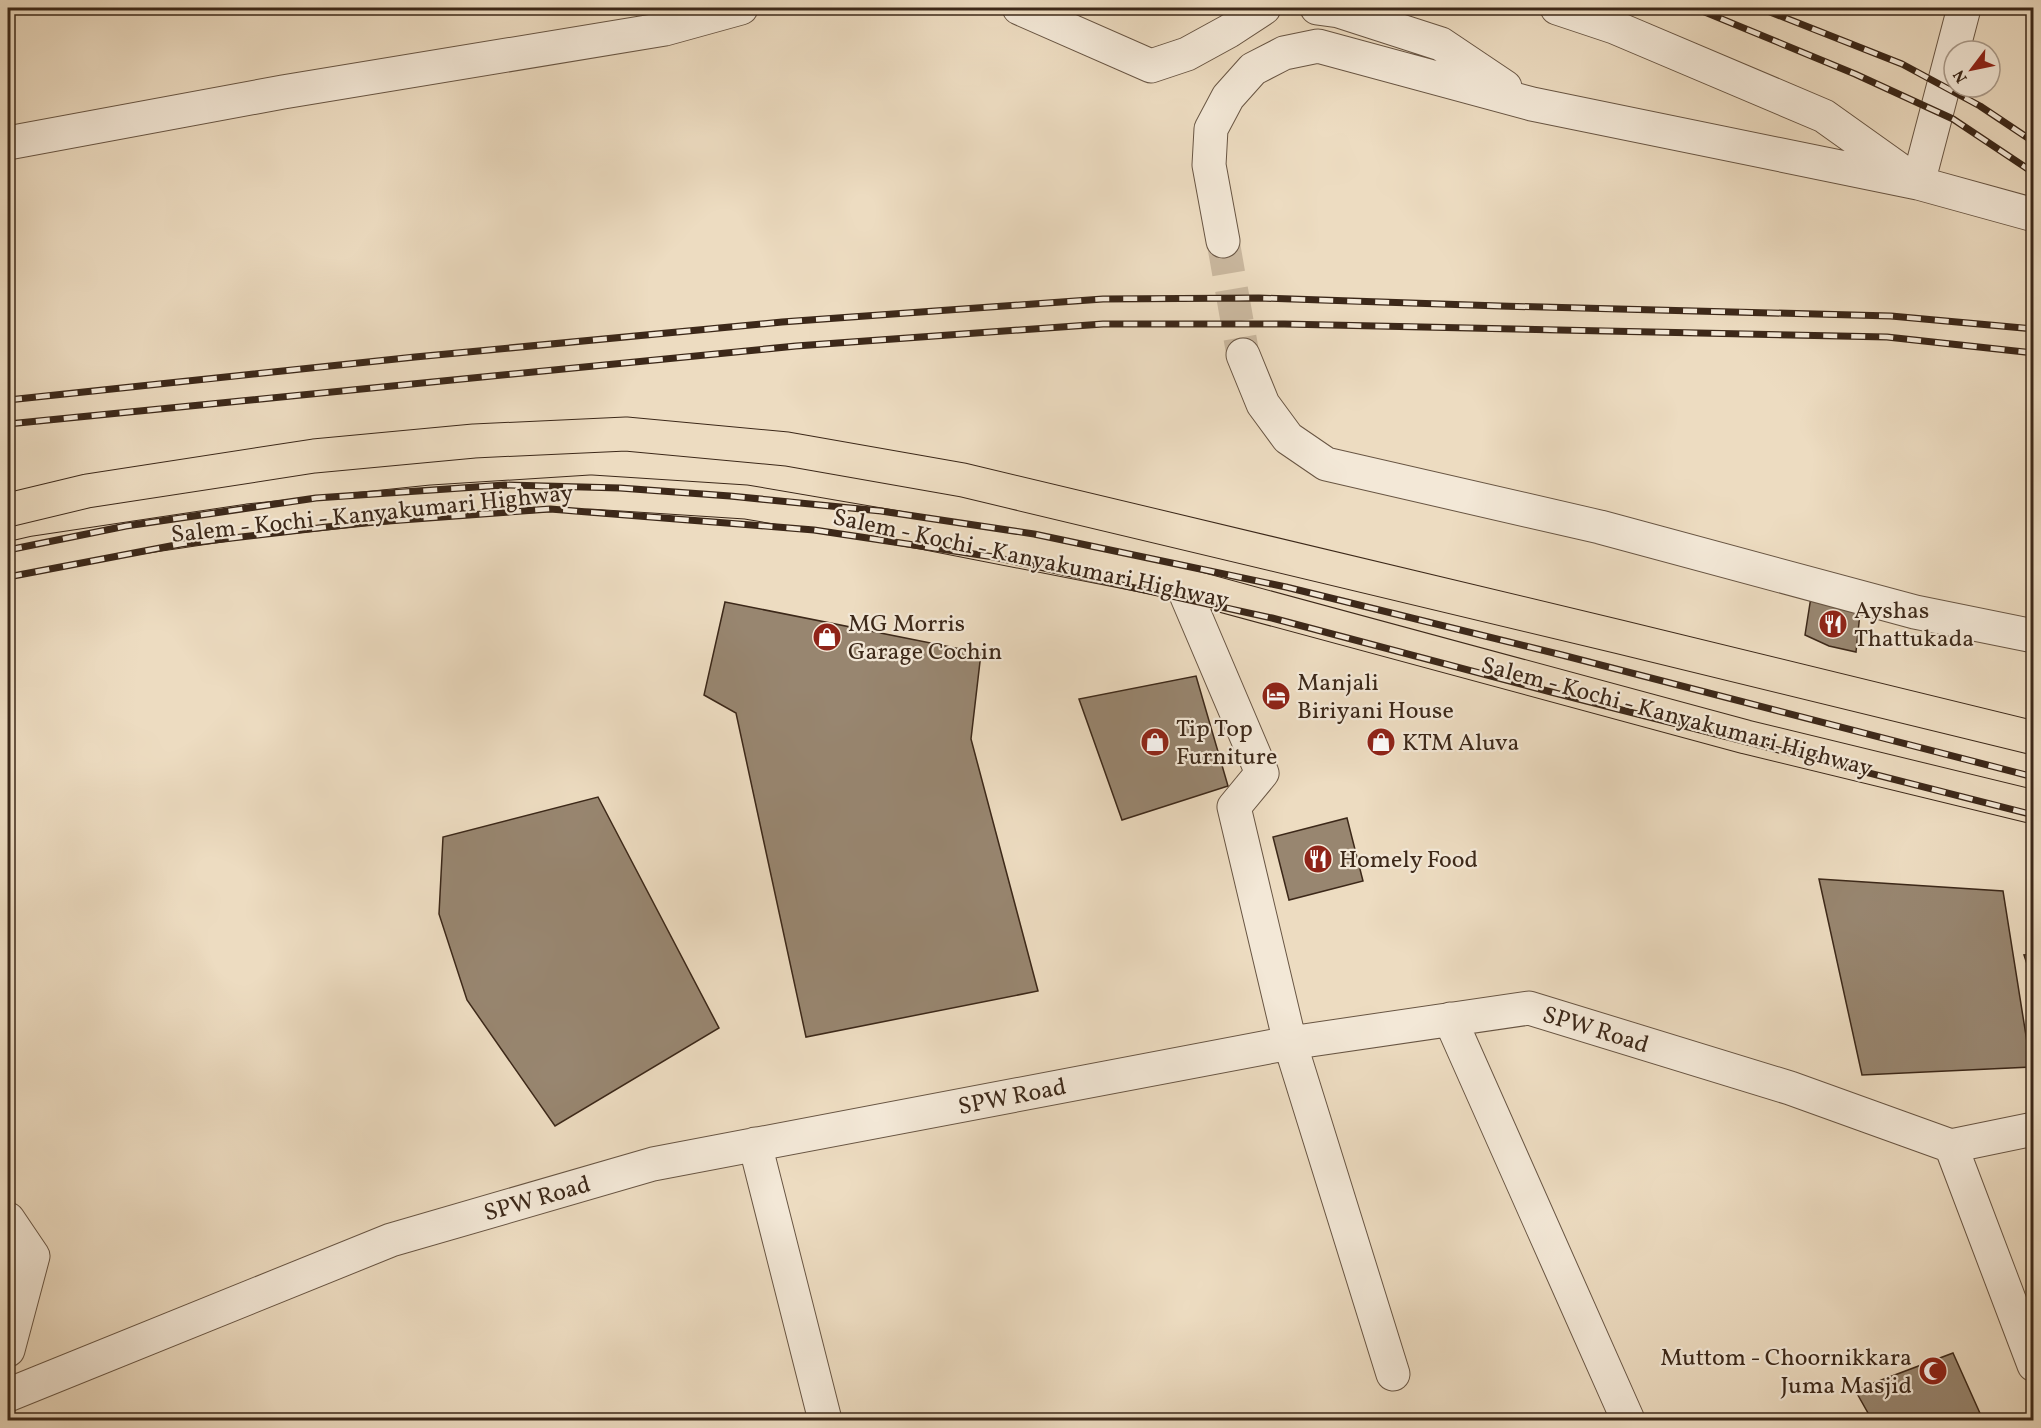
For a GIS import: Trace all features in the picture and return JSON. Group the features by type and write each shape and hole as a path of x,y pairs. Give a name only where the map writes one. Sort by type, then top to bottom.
{"highway":[{"path":"8,510 87,492 314,456 474,441 626,434 786,449 963,480 1574,625 2034,738"},
{"name":"Salem - Kochi - Kanyakumari Highway","path":"8,559 34,553 248,522 432,502 591,492 746,502 927,533 1182,585 1746,737 2034,807"}],"street":[{"path":"8,143 284,92 665,29 741,8"},
{"path":"1019,8 1151,66 1187,54 1229,32 1264,8"},
{"path":"1317,8 1340,11 1441,44 1532,104"},
{"path":"1557,8 1614,27 1824,117 1918,183"},
{"path":"1918,183 1964,8"},
{"path":"1223,241 1209,165 1211,129 1228,97 1252,69 1284,53 1318,46 1532,104 1918,183 2034,215"},
{"path":"1243,355 1263,404 1288,438 1326,464 1600,527 1915,612 2034,636"},
{"path":"1182,585 1263,773 1234,807 1290,1043 1393,1374"},
{"name":"SPW Road","path":"8,1395 391,1240 652,1164 1290,1043 1529,1008 1790,1088 1951,1146"},
{"path":"1450,1019 1628,1420"},
{"path":"2034,1129 1951,1146 2034,1365"},
{"path":"755,1144 825,1420"},
{"path":"8,1219 33,1256 8,1350"}],"building":[{"name":"Ayshas Thattukada","path":"1811,597 1860,613 1856,652 1829,646 1805,635"},
{"path":"725,602 981,653 971,739 1038,991 806,1037 736,713 704,695"},
{"name":"Tip Top Furniture","path":"1196,676 1228,786 1122,820 1079,699"},
{"path":"598,797 719,1028 555,1126 467,1000 439,914 443,837"},
{"name":"Homely Food","path":"1347,818 1363,881 1289,900 1273,837"},
{"path":"1819,879 2003,891 2031,1067 1862,1075"},
{"path":"2034,954 2034,985 2024,955"},
{"name":"Muttom - Choornikkara Juma Masjid","path":"1953,1353 1983,1420 1872,1420 1855,1390"}],"tunnel":[{"path":"1223,241 1243,355"}],"railway":[{"path":"1695,8 1855,74 1953,119 2034,173"},
{"path":"1760,8 1902,64 1980,106 2034,142"},
{"path":"8,400 415,357 782,322 1103,299 1259,298 1891,316 2034,329"},
{"path":"8,424 796,346 1103,324 1284,324 1887,337 2034,353"},
{"path":"8,550 126,526 316,498 505,485 620,488 881,511 1034,534 1286,587 1562,655 2034,777"},
{"path":"8,577 181,544 361,523 550,509 814,530 994,557 1272,618 2034,815"}],"place":[{"name":"Ayshas Thattukada","path":"1833,624"},
{"name":"MG Morris Garage Cochin","path":"827,637"},
{"name":"Manjali Biriyani House","path":"1276,696"},
{"name":"Tip Top Furniture","path":"1155,742"},
{"name":"KTM Aluva","path":"1381,742"},
{"name":"Homely Food","path":"1318,859"},
{"name":"Muttom - Choornikkara Juma Masjid","path":"1933,1371"}]}
